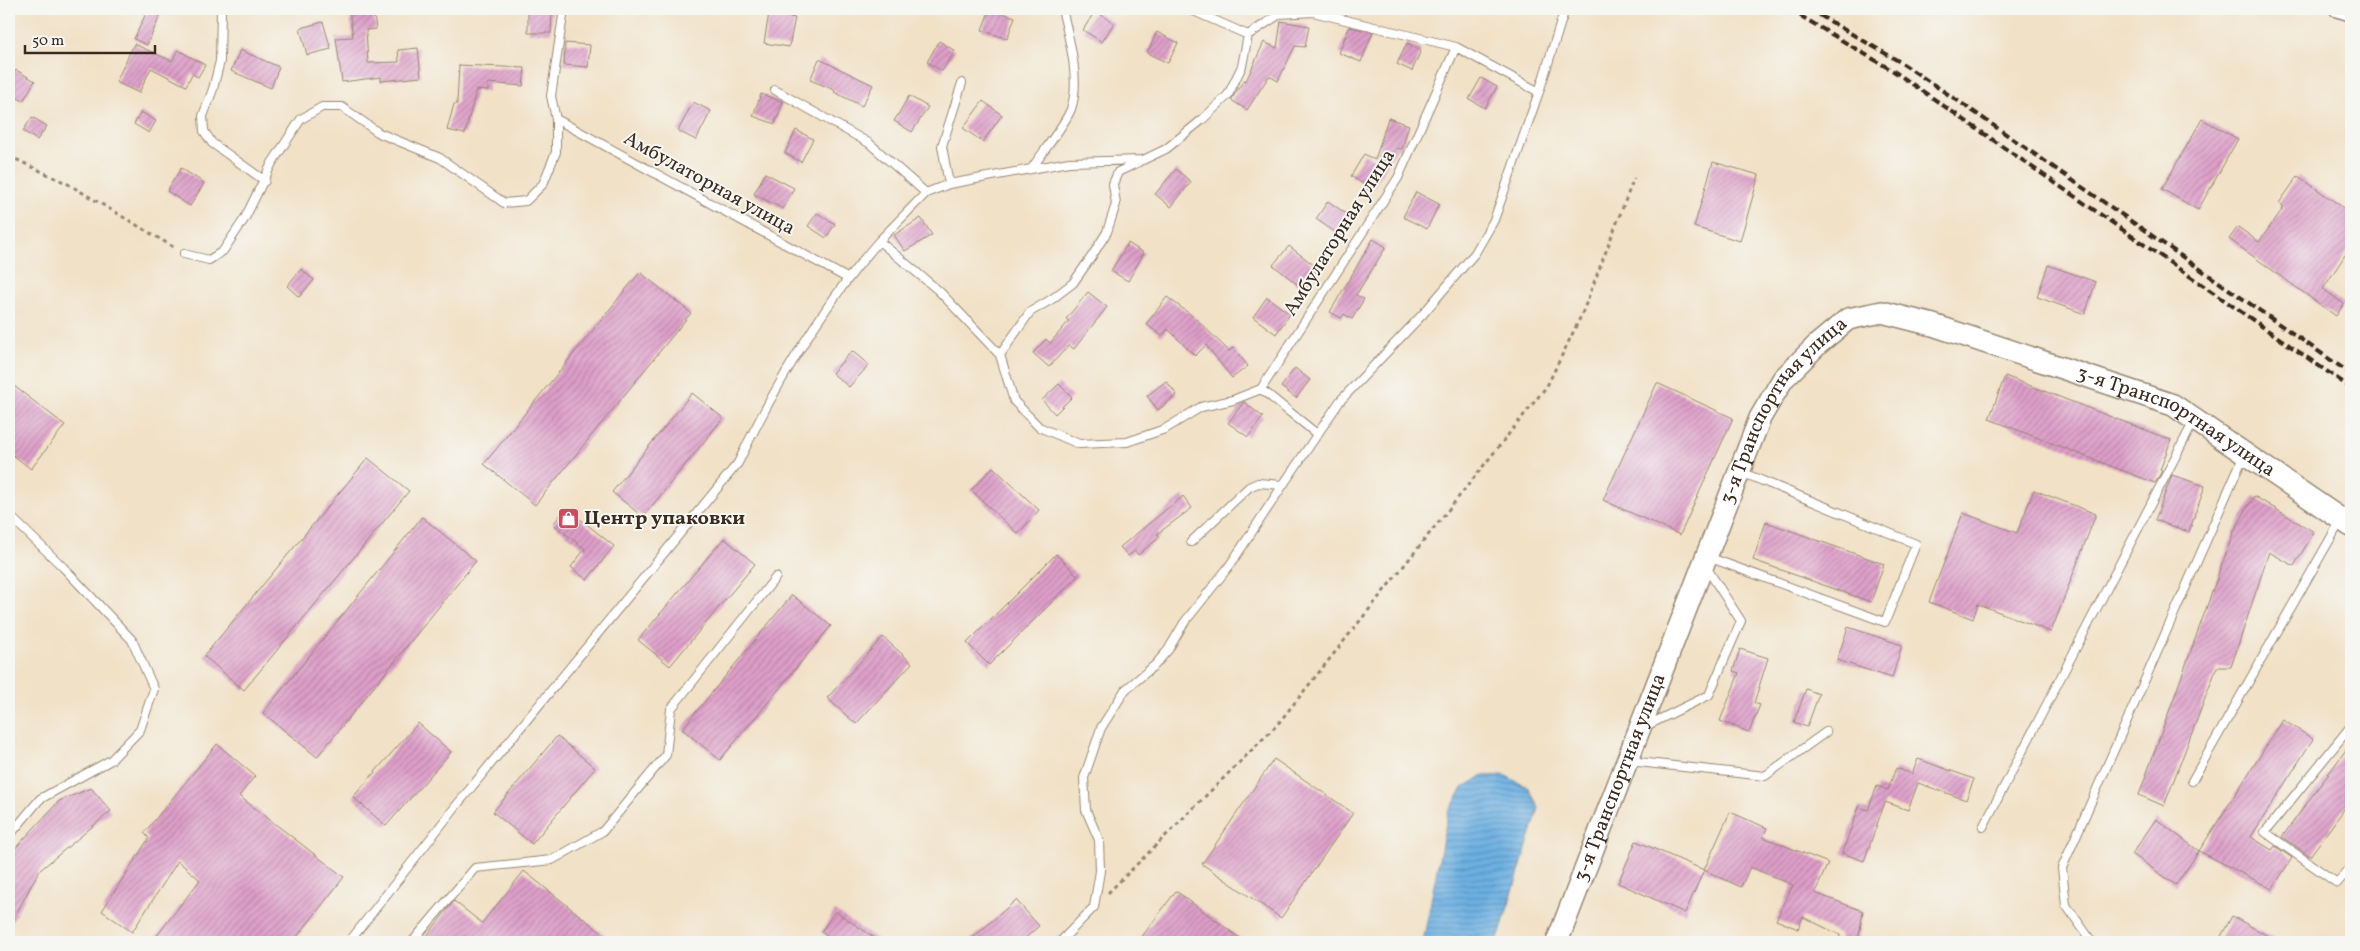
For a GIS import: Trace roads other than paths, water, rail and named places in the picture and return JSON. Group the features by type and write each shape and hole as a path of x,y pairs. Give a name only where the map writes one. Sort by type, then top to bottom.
{"street":[{"path":"2337,9 2351,13"},
{"name":"3-я Транспортная улица","path":"1557,942 1760,418 1783,379 1818,344 1848,319 1882,312 1934,325 2173,405 2346,523"}],"lane":[{"path":"221,9 220,61 203,116 204,131 212,144 265,181"},
{"path":"184,254 209,260 223,251 245,218 265,181 272,163 301,119 322,107 342,106 379,133 440,158 504,203 526,201 543,184 556,152 556,119 551,96 564,9"},
{"path":"1032,168 1071,110 1074,90 1072,50 1062,9"},
{"path":"1060,942 1094,907 1100,871 1098,840 1086,810 1084,778 1101,728 1125,690 1155,665 1168,650 1184,623 1230,565 1340,401 1423,314 1475,253 1494,220 1566,9"},
{"path":"1189,10 1248,35"},
{"path":"1000,355 1030,312 1052,299 1073,283 1107,232 1116,204 1113,184 1118,172 1166,149 1202,120 1228,95 1242,66 1248,35 1280,14 1313,12 1456,47 1539,92"},
{"name":"Амбулаторная улица","path":"1261,389 1398,178 1456,47"},
{"path":"948,184 942,146 962,84"},
{"path":"775,90 869,143 926,193"},
{"name":"Амбулаторная улица","path":"556,119 847,278"},
{"path":"349,942 456,806 738,463 762,413 847,278 879,241 926,193 948,184 1069,162 1143,160"},
{"path":"879,241 939,291 1000,355 1014,401 1039,427 1079,444 1127,442 1165,429 1201,406 1233,400 1261,389 1317,434"},
{"path":"1983,827 2194,419"},
{"path":"2092,942 2066,905 2062,868 2245,453"},
{"path":"1705,560 1885,622 1916,544 1739,472"},
{"path":"1191,542 1249,487 1258,483 1283,485"},
{"path":"9,515 132,640 154,689 140,730 111,760 40,799 9,836"},
{"path":"2192,781 2346,523"},
{"path":"1639,730 1709,694 1741,621 1705,560"},
{"path":"412,942 475,868 552,860 603,831 666,755 671,709 776,577"},
{"path":"2351,726 2265,832 2337,884 2351,867"},
{"path":"1627,760 1765,776 1826,732"}],"water":[{"path":"1504,775 1529,788 1539,808 1497,942 1423,942 1448,813 1463,788 1482,776"}],"railway":[{"path":"1789,9 1895,72 2351,388"},
{"path":"1809,9 1900,62 1967,107 2351,374"}],"place":[{"name":"Центр упаковки","path":"568,519"}]}
